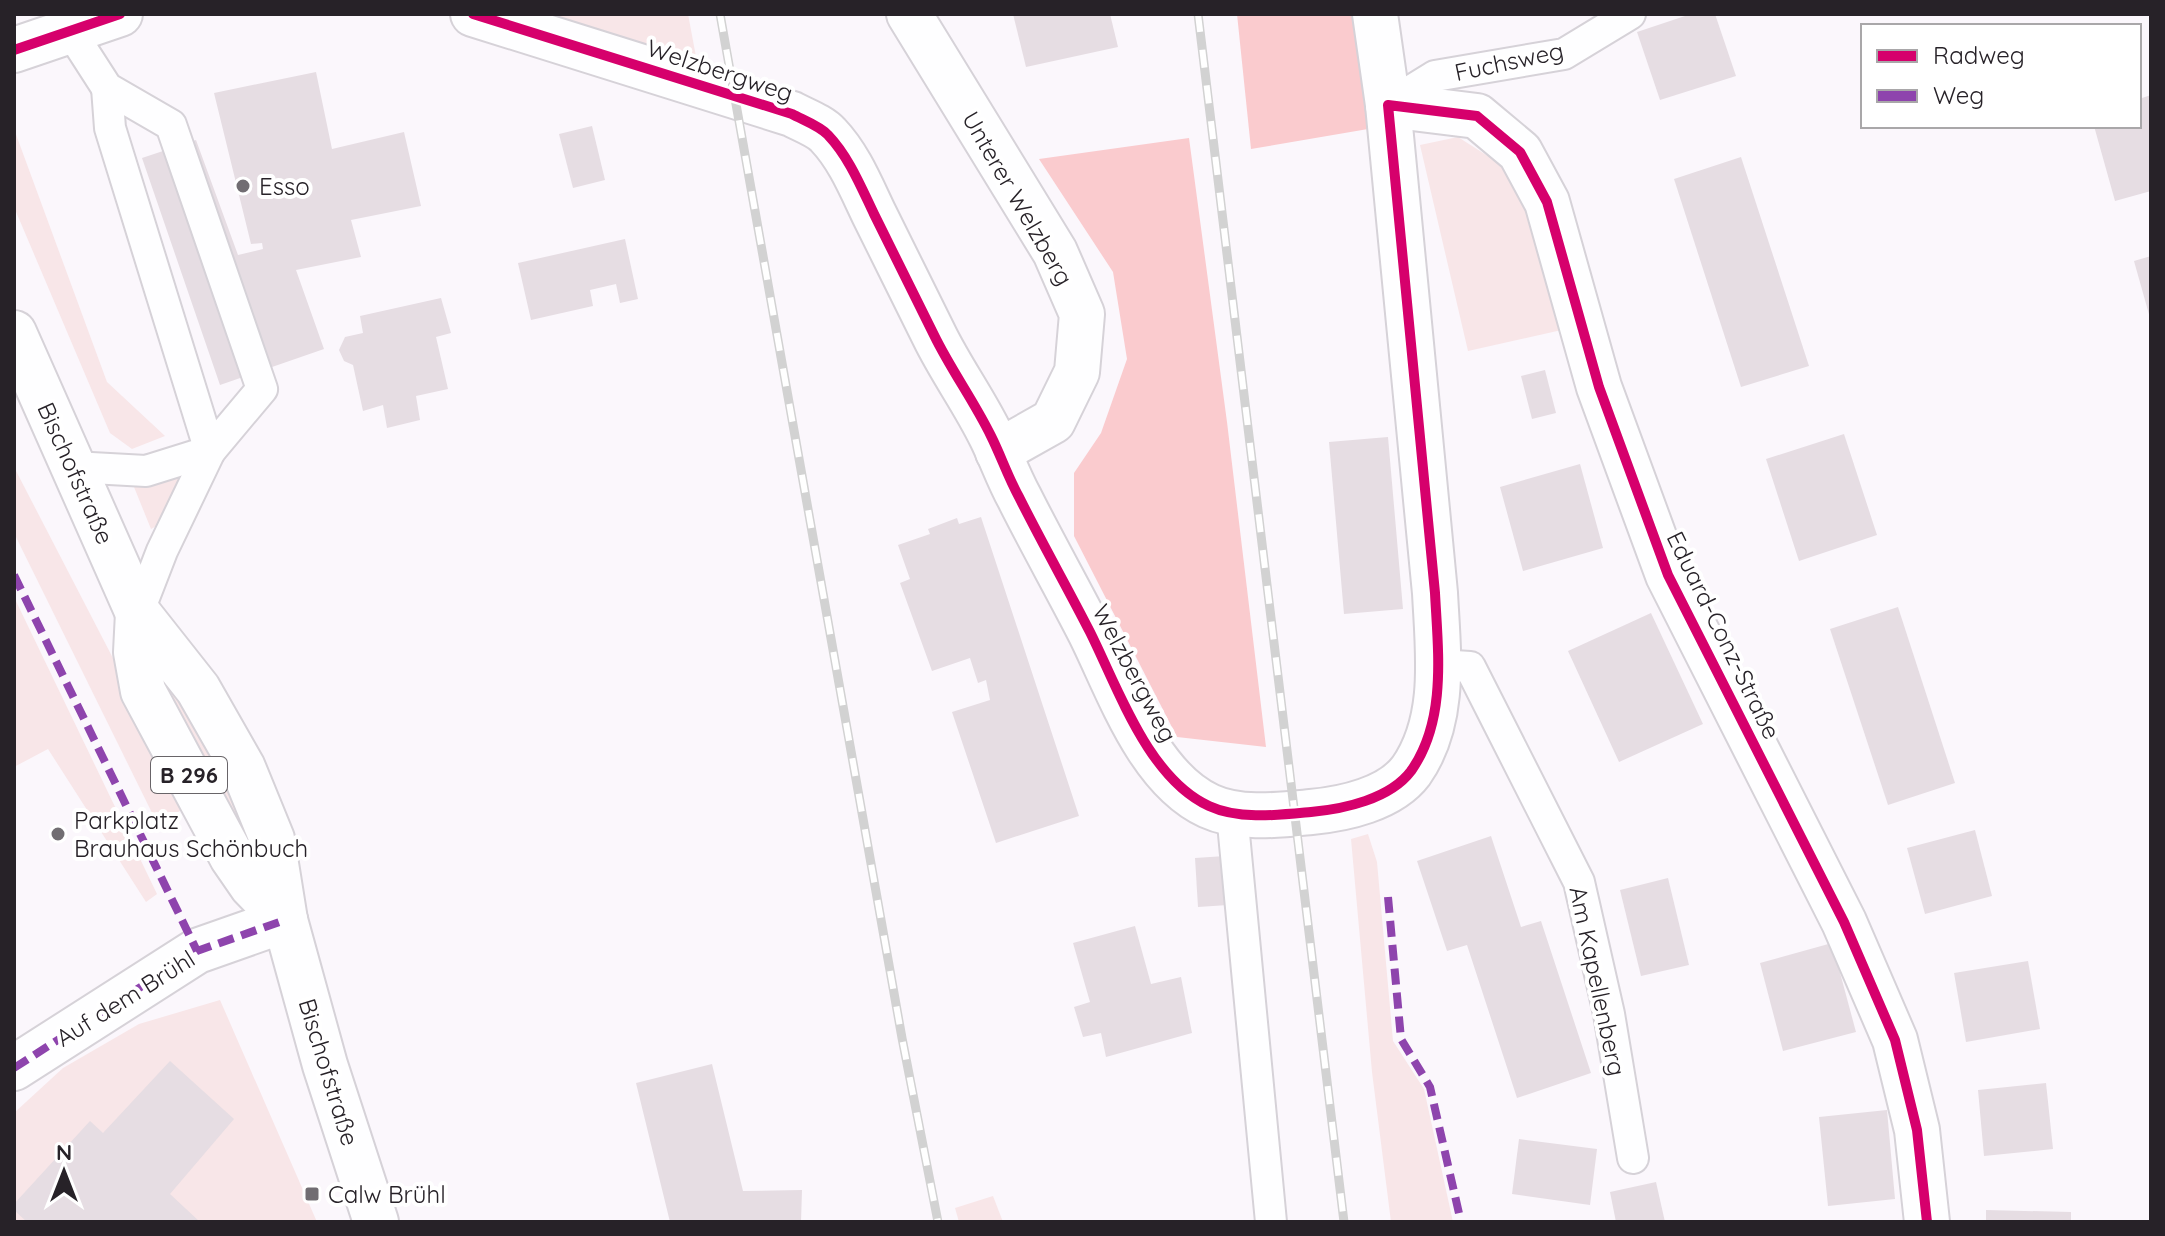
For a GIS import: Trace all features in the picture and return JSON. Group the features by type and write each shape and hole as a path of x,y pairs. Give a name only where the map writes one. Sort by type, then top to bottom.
{"street":[{"path":"14,50 120,14"},
{"name":"Welzbergweg","path":"473,14 792,114 827,133 853,170 936,339 998,452 1134,724 1165,769 1184,790 1209,806 1232,813 1274,815 1334,810 1365,801 1390,788 1409,774 1432,725 1439,665 1435,593 1388,105 1375,14"},
{"name":"Unterer Welzberg","path":"909,14 1055,252 1082,314 1077,372 1053,421 998,452"},
{"name":"Eduard-Conz-Straße","path":"1388,105 1477,116 1520,152 1547,202 1599,387 1668,575 1844,922 1895,1040 1917,1130 1927,1222"},
{"name":"Bischofstraße","path":"14,333 138,613 198,689 243,768 272,839 285,920 325,1065 376,1222"},
{"name":"Auf dem Brühl","path":"14,1068 197,951 285,920"}],"lane":[{"name":"Fuchsweg","path":"1388,105 1435,76 1564,54 1630,14"},
{"path":"71,32 107,88 171,125 262,389 210,451 162,551 138,613"},
{"path":"107,88 110,128 210,451"},
{"path":"73,467 146,471 210,451"},
{"name":"Am Kapellenberg","path":"1439,665 1470,667 1579,882 1609,1014 1633,1158"},
{"path":"1232,813 1271,1222"}],"shaded area":[{"path":"549,14 688,14 697,62"},
{"path":"1237,14 1352,14 1368,129 1251,149"},
{"path":"14,129 107,382 165,436 132,449 110,433 14,207"},
{"path":"1458,137 1505,167 1536,211 1566,329 1468,351 1420,145"},
{"path":"1189,138 1266,747 1177,737 1074,536 1074,473 1101,433 1127,359 1113,272 1039,159"},
{"path":"14,467 189,805 158,825 14,533"},
{"path":"187,471 162,523 151,529 134,487 159,484"},
{"path":"14,597 157,894 146,902 48,749 14,767"},
{"path":"157,666 203,735 255,830 238,838 146,675"},
{"path":"1368,834 1377,862 1393,1041 1424,1089 1453,1222 1391,1222 1372,1072 1351,839"},
{"path":"220,1000 317,1222 14,1222 14,1113 63,1068 139,1024"},
{"path":"993,1196 1003,1222 959,1222 955,1208"}],"building":[{"path":"1013,14 1110,14 1118,47 1026,67"},
{"path":"1691,14 1715,14 1736,76 1660,100 1637,32"},
{"path":"316,72 332,149 404,132 421,206 351,220 361,257 296,270 324,349 220,385 142,158 196,140 238,255 263,249 262,243 251,244 214,93"},
{"path":"2151,95 2151,191 2115,201 2095,128 2141,128 2141,98"},
{"path":"592,126 605,180 573,188 559,134"},
{"path":"1741,157 1809,366 1741,387 1674,179"},
{"path":"625,239 638,299 620,303 616,284 590,290 593,306 531,320 518,263"},
{"path":"2151,256 2151,318 2150,318 2134,261"},
{"path":"441,298 451,333 436,337 448,389 416,396 420,420 387,428 383,405 363,411 353,365 344,361 339,350 345,337 363,333 360,316"},
{"path":"1545,370 1556,413 1532,419 1521,376"},
{"path":"1844,434 1877,535 1799,561 1766,459"},
{"path":"1388,437 1403,609 1344,614 1329,442"},
{"path":"1580,464 1603,548 1523,571 1500,487"},
{"path":"981,517 1079,816 996,843 952,712 990,700 986,680 978,683 970,658 932,671 900,583 910,579 898,545 930,534 928,529 957,518 959,524"},
{"path":"1898,607 1955,783 1888,805 1830,629"},
{"path":"1651,613 1703,724 1619,762 1568,651"},
{"path":"1975,830 1992,896 1925,914 1907,848"},
{"path":"1491,836 1521,927 1541,921 1591,1073 1517,1098 1467,945 1447,951 1417,861"},
{"path":"1225,856 1228,905 1198,907 1195,858"},
{"path":"1668,878 1689,965 1641,976 1620,890"},
{"path":"1135,926 1151,984 1181,977 1192,1033 1106,1057 1101,1033 1083,1037 1074,1007 1090,1002 1073,943"},
{"path":"1832,943 1856,1032 1783,1051 1760,963"},
{"path":"2028,961 2040,1029 1966,1042 1954,973"},
{"path":"170,1061 234,1119 170,1194 200,1222 27,1222 14,1210 14,1204 90,1121 103,1133"},
{"path":"712,1064 743,1191 802,1190 801,1222 670,1222 636,1083"},
{"path":"2046,1083 2053,1149 1984,1156 1978,1090"},
{"path":"1887,1110 1895,1199 1828,1206 1819,1117"},
{"path":"1519,1139 1597,1149 1590,1205 1512,1194"},
{"path":"1656,1182 1665,1222 1616,1222 1610,1192"},
{"path":"1986,1210 2071,1212 2071,1222 1986,1222"}],"railway":[{"path":"720,14 902,1038 938,1222"},
{"path":"1198,14 1344,1222"}],"marked path":[{"path":"14,575 197,951"},
{"path":"1388,897 1401,1039 1430,1087 1461,1222"},
{"path":"14,1068 197,951 285,920"}],"cycle path":[{"path":"14,50 120,14"},
{"path":"473,14 792,114 828,135 854,173 941,348 995,444 1137,730 1169,775 1188,793 1209,806 1246,815 1324,811 1379,795 1402,781 1411,771 1430,730 1438,685 1435,593 1388,105 1477,116 1520,152 1547,202 1599,387 1668,575 1844,922 1895,1040 1917,1130 1927,1222"}],"place":[{"name":"Esso","path":"243,186"},
{"name":"Parkplatz Brauhaus Schönbuch","path":"58,834"},
{"name":"Calw Brühl","path":"312,1194"}]}
